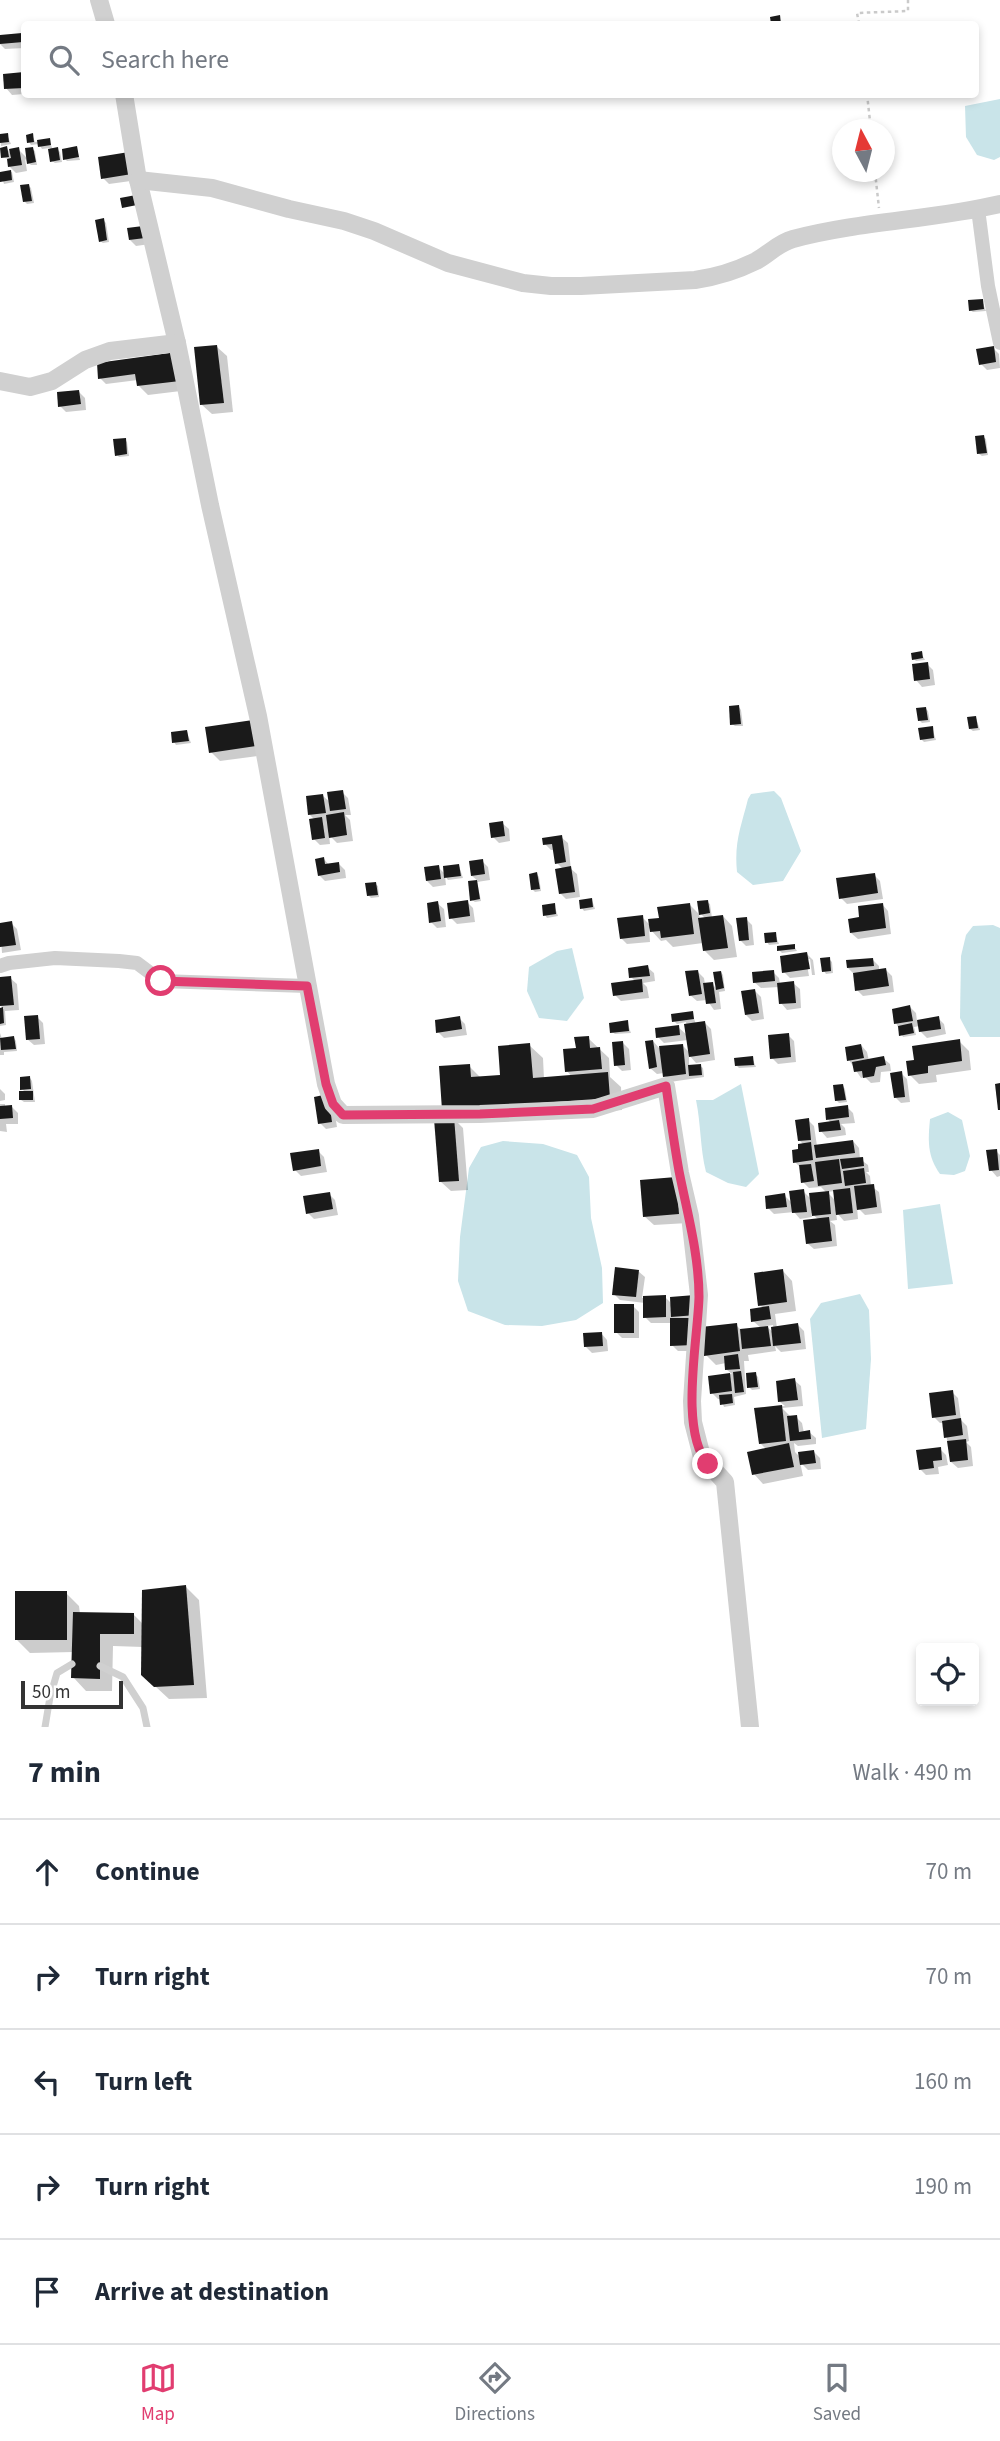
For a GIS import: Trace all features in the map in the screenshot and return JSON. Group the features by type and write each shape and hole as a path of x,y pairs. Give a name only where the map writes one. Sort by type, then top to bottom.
{"street":[{"path":"99,0 105,21"},
{"path":"125,98 138,180 177,342 210,505 258,716 307,986 326,1084 333,1104 343,1115 480,1114 593,1109 666,1086 678,1166 690,1216 699,1295 693,1422 702,1457 725,1482 750,1727"},
{"path":"138,180 212,188 345,221 448,263 503,279 551,286 717,277 758,260 790,240 881,222 1000,204"},
{"path":"978,209 988,286 1000,343"},
{"path":"0,381 30,387 52,381 85,360 110,351 177,342"},
{"path":"0,966 55,958 120,961 136,963 161,981 307,986"}],"lane":[{"path":"46,1727 57,1673 72,1664"},
{"path":"100,1666 122,1677 143,1708 147,1727"}],"path":[{"path":"858,21 857,13 908,11 908,0"},
{"path":"867,98 870,119"},
{"path":"876,182 881,222"}],"water":[{"path":"1000,99 1000,157 994,160 977,155 966,137 965,106"},
{"path":"774,791 781,798 801,851 783,881 753,885 737,872 739,835 751,794"},
{"path":"993,925 1000,928 1000,1037 970,1037 960,1018 961,956 966,935 973,926"},
{"path":"572,948 584,998 567,1021 539,1018 527,991 529,967 557,951"},
{"path":"741,1084 759,1174 746,1187 728,1183 706,1172 696,1100 713,1100"},
{"path":"948,1112 962,1120 970,1156 965,1171 954,1175 940,1174 929,1148 930,1119"},
{"path":"503,1141 543,1144 577,1155 589,1177 591,1218 602,1268 603,1303 576,1320 542,1326 505,1325 468,1311 458,1281 460,1237 469,1168 481,1147"},
{"path":"940,1204 953,1284 908,1289 903,1210"},
{"path":"860,1294 869,1310 871,1359 866,1429 822,1438 810,1319 821,1303"}],"building":[{"path":"780,15 781,21 771,21 770,17"},
{"path":"21,33 21,42 0,44 0,35"},
{"path":"21,72 21,88 4,89 3,74"},
{"path":"8,133 9,142 0,143 0,134"},
{"path":"33,133 34,142 27,143 26,135"},
{"path":"50,138 51,145 38,147 37,140"},
{"path":"7,146 9,157 1,158 0,148"},
{"path":"77,146 79,157 63,160 62,149"},
{"path":"19,147 22,165 8,167 7,159 11,158 9,149"},
{"path":"33,147 36,162 27,164 25,148"},
{"path":"58,147 60,160 50,162 48,149"},
{"path":"129,152 132,174 101,179 98,157"},
{"path":"11,170 12,180 0,182 0,172"},
{"path":"29,184 32,201 23,202 20,185"},
{"path":"136,195 137,205 122,208 120,198"},
{"path":"104,218 107,240 99,242 95,220"},
{"path":"143,226 145,238 129,240 127,228"},
{"path":"983,299 984,309 969,311 968,300"},
{"path":"217,345 224,403 200,405 194,347"},
{"path":"994,346 996,362 979,365 976,349"},
{"path":"177,352 180,381 137,386 135,374 98,379 97,363"},
{"path":"79,390 81,404 58,407 57,392"},
{"path":"984,435 987,453 977,454 975,436"},
{"path":"126,438 127,454 115,456 113,439"},
{"path":"922,651 923,658 912,660 911,653"},
{"path":"928,662 930,679 914,681 912,664"},
{"path":"739,705 741,724 730,725 729,706"},
{"path":"926,707 928,720 918,721 916,708"},
{"path":"976,716 978,728 969,729 967,717"},
{"path":"253,720 256,746 209,753 205,727"},
{"path":"933,726 934,738 920,740 918,728"},
{"path":"187,730 189,741 172,743 171,732"},
{"path":"343,790 346,809 330,811 327,792"},
{"path":"323,794 326,813 308,815 306,796"},
{"path":"344,812 347,835 329,838 326,815"},
{"path":"322,817 325,838 312,840 309,819"},
{"path":"503,821 505,836 491,838 489,823"},
{"path":"562,835 566,862 555,864 552,844 543,845 542,838"},
{"path":"324,857 325,864 339,862 340,872 318,876 315,859"},
{"path":"483,859 485,874 471,876 469,861"},
{"path":"459,864 461,876 444,878 443,866"},
{"path":"439,865 441,879 426,881 424,867"},
{"path":"571,866 575,892 559,894 555,869"},
{"path":"537,872 540,889 531,890 529,874"},
{"path":"875,873 878,893 839,899 836,878"},
{"path":"477,880 480,899 470,901 468,881"},
{"path":"376,882 378,895 367,896 365,883"},
{"path":"592,898 593,907 580,909 579,900"},
{"path":"468,900 470,916 449,919 447,903"},
{"path":"708,900 710,913 699,915 697,901"},
{"path":"438,901 441,921 429,923 427,903"},
{"path":"555,903 556,914 543,916 542,905"},
{"path":"690,903 694,934 661,938 660,931 650,932 648,919 659,918 657,907"},
{"path":"883,903 886,928 850,933 848,919 859,917 858,906"},
{"path":"643,915 645,936 620,939 617,918"},
{"path":"723,915 728,948 703,951 698,918"},
{"path":"747,917 749,940 739,941 736,918"},
{"path":"12,921 16,945 0,947 0,923"},
{"path":"776,932 777,942 765,943 764,933"},
{"path":"795,944 795,949 777,951 777,946"},
{"path":"807,952 810,969 782,973 780,956"},
{"path":"830,957 831,971 822,972 820,958"},
{"path":"873,958 874,966 847,968 846,960"},
{"path":"648,965 650,976 629,978 628,968"},
{"path":"886,968 889,986 855,991 853,973"},
{"path":"698,970 702,994 689,996 685,971"},
{"path":"774,970 775,981 753,983 752,972"},
{"path":"721,971 724,988 716,990 713,972"},
{"path":"11,976 14,1005 0,1006 0,977"},
{"path":"642,979 643,992 613,996 611,983"},
{"path":"794,981 796,1003 779,1004 777,983"},
{"path":"713,982 716,1003 706,1004 703,983"},
{"path":"755,989 759,1013 745,1015 741,991"},
{"path":"910,1005 913,1021 894,1024 892,1009"},
{"path":"3,1007 4,1023 0,1024 0,1008"},
{"path":"693,1011 694,1019 672,1022 671,1014"},
{"path":"38,1015 40,1039 26,1040 24,1016"},
{"path":"460,1016 462,1029 436,1033 435,1020"},
{"path":"939,1016 941,1029 919,1032 917,1020"},
{"path":"628,1020 629,1031 610,1033 609,1023"},
{"path":"705,1021 710,1054 689,1057 684,1024"},
{"path":"912,1023 914,1033 899,1036 898,1026"},
{"path":"679,1025 680,1035 656,1038 655,1028"},
{"path":"789,1033 791,1057 770,1059 768,1035"},
{"path":"14,1036 16,1049 1,1050 0,1038"},
{"path":"589,1036 590,1048 600,1047 602,1069 565,1072 563,1049 576,1048 574,1037"},
{"path":"960,1039 962,1061 928,1066 928,1073 908,1076 906,1061 914,1060 912,1046"},
{"path":"653,1040 657,1067 649,1069 645,1041"},
{"path":"623,1041 625,1065 614,1066 612,1042"},
{"path":"530,1043 533,1078 608,1072 610,1098 442,1110 439,1066 470,1064 471,1077 500,1075 498,1046"},
{"path":"683,1044 686,1074 663,1077 659,1046"},
{"path":"861,1044 864,1058 847,1061 845,1047"},
{"path":"753,1056 754,1065 735,1066 734,1058"},
{"path":"884,1056 886,1065 876,1067 874,1076 863,1078 862,1071 854,1072 852,1062"},
{"path":"701,1064 702,1075 689,1076 688,1065"},
{"path":"902,1071 905,1097 894,1098 890,1073"},
{"path":"30,1076 31,1089 20,1090 20,1077"},
{"path":"1000,1083 1000,1110 998,1110 995,1084"},
{"path":"843,1084 846,1100 835,1101 833,1085"},
{"path":"19,1091 33,1091 33,1100 19,1100"},
{"path":"328,1094 332,1122 318,1124 314,1097"},
{"path":"12,1105 13,1118 0,1119 0,1106"},
{"path":"848,1105 849,1117 826,1120 825,1108"},
{"path":"454,1117 459,1181 439,1182 434,1119"},
{"path":"809,1118 811,1140 798,1141 795,1120"},
{"path":"839,1120 841,1130 819,1132 818,1123"},
{"path":"853,1140 855,1153 816,1158 814,1145"},
{"path":"811,1142 813,1160 793,1163 792,1150 798,1149 798,1144"},
{"path":"319,1149 321,1166 293,1171 290,1153"},
{"path":"997,1149 999,1170 989,1171 986,1150"},
{"path":"863,1157 864,1166 842,1169 840,1159"},
{"path":"839,1159 842,1183 818,1186 815,1162"},
{"path":"811,1164 814,1181 801,1183 799,1165"},
{"path":"864,1168 866,1183 845,1186 843,1171"},
{"path":"676,1177 679,1214 643,1217 640,1180"},
{"path":"874,1184 877,1207 857,1210 854,1186"},
{"path":"850,1188 853,1213 836,1215 833,1190"},
{"path":"804,1189 807,1212 792,1213 789,1191"},
{"path":"829,1191 831,1214 812,1216 809,1193"},
{"path":"330,1192 333,1209 306,1214 303,1196"},
{"path":"785,1193 787,1207 766,1209 765,1196"},
{"path":"829,1217 832,1241 806,1244 803,1220"},
{"path":"615,1267 639,1270 636,1297 612,1295"},
{"path":"783,1269 787,1302 758,1306 754,1273"},
{"path":"666,1295 666,1317 643,1318 643,1296"},
{"path":"695,1295 696,1315 671,1317 670,1297"},
{"path":"614,1304 634,1304 634,1333 614,1333"},
{"path":"769,1306 771,1319 751,1322 750,1309"},
{"path":"670,1318 693,1318 693,1345 670,1346"},
{"path":"737,1323 740,1351 704,1356 701,1327"},
{"path":"798,1323 801,1343 773,1346 771,1327"},
{"path":"768,1326 771,1346 742,1349 740,1329"},
{"path":"602,1332 603,1346 584,1347 583,1333"},
{"path":"738,1354 740,1369 725,1370 724,1356"},
{"path":"741,1371 744,1392 735,1393 733,1372"},
{"path":"756,1372 758,1387 747,1388 746,1373"},
{"path":"730,1373 732,1391 710,1394 708,1376"},
{"path":"795,1378 798,1400 778,1402 776,1381"},
{"path":"953,1390 956,1415 932,1418 929,1393"},
{"path":"732,1394 733,1403 720,1405 719,1395"},
{"path":"782,1405 786,1441 759,1444 754,1408"},
{"path":"797,1415 799,1432 810,1430 811,1439 790,1441 787,1416"},
{"path":"961,1418 963,1435 944,1438 942,1421"},
{"path":"966,1439 968,1460 950,1462 947,1441"},
{"path":"789,1443 794,1467 752,1475 747,1452"},
{"path":"941,1447 942,1460 933,1461 934,1468 919,1470 916,1450"},
{"path":"814,1450 816,1463 800,1465 798,1452"},
{"path":"186,1585 194,1685 154,1687 141,1675 142,1590"},
{"path":"15,1591 67,1591 67,1640 15,1640"},
{"path":"73,1612 134,1613 134,1634 100,1634 100,1679 71,1678"}],"route":[{"path":"161,981 307,986 326,1084 333,1104 343,1115 480,1114 593,1109 666,1086 677,1159 690,1216 699,1295 693,1422 698,1446 708,1464"}]}
